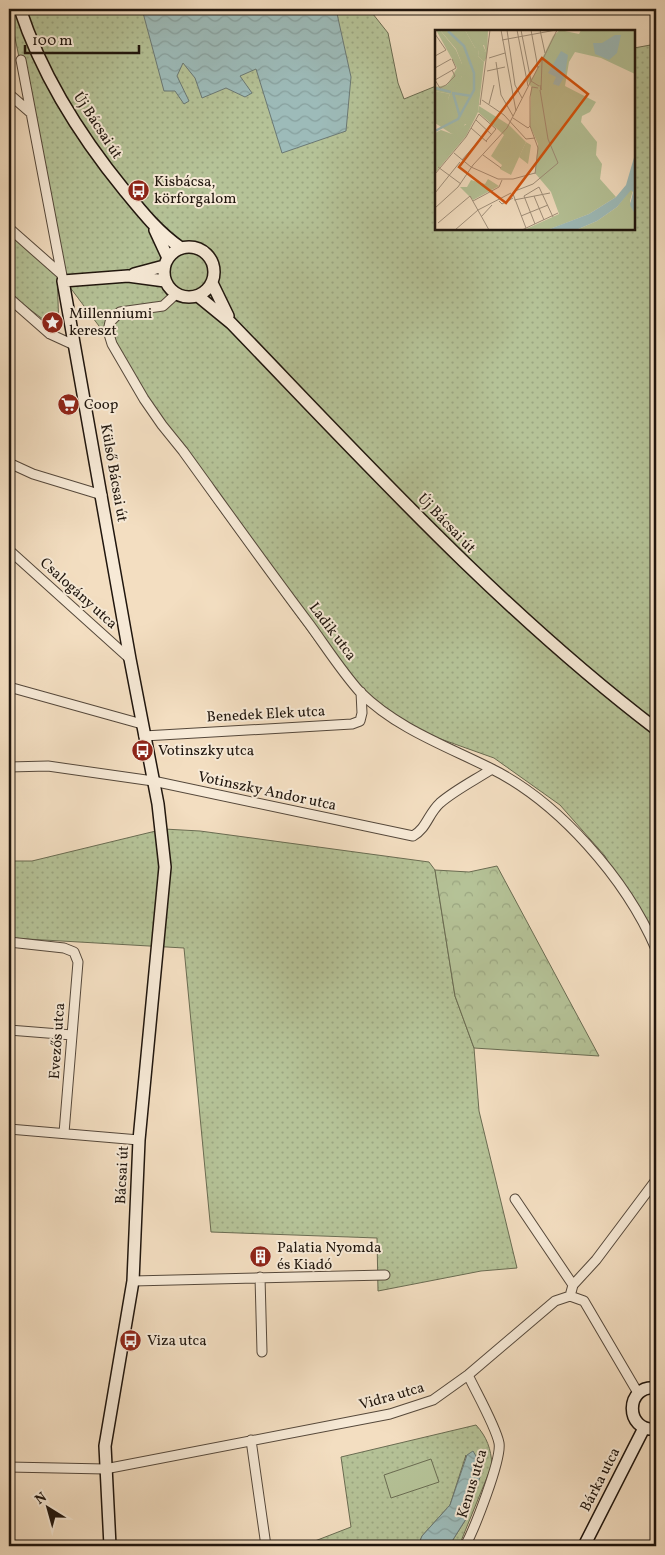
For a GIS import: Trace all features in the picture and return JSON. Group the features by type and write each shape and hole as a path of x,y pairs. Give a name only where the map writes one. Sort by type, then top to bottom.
{"main road":[{"name":"Új Bácsai út","path":"20,9 42,61 72,121 108,170 152,224 181,248 198,248 205,252 214,267 212,283 231,322"},
{"name":"Új Bácsai út","path":"152,224 166,262 165,281"},
{"path":"128,276 166,262 181,248"},
{"path":"62,278 128,276 165,281 176,294 184,297 198,296 212,283"},
{"name":"Külső Bácsai út","path":"62,278 152,781 158,804"},
{"name":"Új Bácsai út","path":"198,296 231,322 478,578 608,692 656,729"},
{"name":"Bácsai út","path":"110,1546 105,1469 108,1424 133,1281 140,1140 165,867 158,804"},
{"path":"650,1428 634,1420 632,1401 638,1393 647,1388 656,1388"},
{"name":"Bárka utca","path":"584,1546 650,1428"}],"street":[{"name":"Külső Bácsai út","path":"21,60 62,278"},
{"path":"9,94 31,113"},
{"path":"9,228 62,278"},
{"name":"Ladik utca","path":"176,294 163,306 125,310 116,314 108,326 112,344 162,425 361,692 405,726 492,769 531,792 580,835 614,879 647,928 656,946"},
{"path":"9,298 50,334 74,344"},
{"path":"9,463 33,474 102,495"},
{"name":"Csalogány utca","path":"9,550 130,659"},
{"path":"9,687 142,724"},
{"name":"Benedek Elek utca","path":"144,736 352,724 360,721 362,713 361,692"},
{"name":"Votinszky Andor utca","path":"9,767 48,766 152,781 413,836 422,830 431,812 441,802 492,769"},
{"name":"Evezős utca","path":"9,942 64,948 74,952 78,962 64,1133"},
{"path":"9,1030 72,1034"},
{"path":"9,1129 140,1140"},
{"path":"638,1393 584,1301 570,1296 573,1285 596,1260 656,1180"},
{"path":"515,1198 573,1285"},
{"path":"133,1281 385,1275"},
{"path":"260,1277 262,1352"},
{"name":"Vidra utca","path":"9,1467 105,1469 390,1414 433,1400 468,1375 555,1301 570,1296"},
{"name":"Kenus utca","path":"465,1546 473,1531 500,1444 468,1375"},
{"path":"251,1440 266,1546"}],"green space":[{"path":"9,9 369,9 388,33 398,83 404,99 435,86 435,230 635,230 635,48 656,44 656,955 605,856 560,805 494,758 421,732 362,693 319,646 211,498 99,326 57,270 59,331 9,294 9,244 17,234 56,267 25,86"},
{"path":"164,829 200,831 429,862 435,870 455,996 474,1048 479,1111 517,1268 481,1271 378,1291 377,1238 211,1232 184,948 9,938 9,861 32,861"},
{"path":"497,866 599,1056 474,1048 455,996 435,870 469,872"},
{"path":"476,1425 488,1444 492,1465 459,1546 449,1546 466,1519 466,1455 450,1505 422,1536 418,1546 302,1546 351,1527 341,1457"},
{"path":"431,1459 439,1482 391,1498 384,1475"}],"water":[{"path":"142,9 336,9 351,77 346,131 282,153 256,69 240,76 252,93 245,97 226,88 202,98 195,78 183,63 177,76 189,101 184,104 175,91 164,91"},
{"path":"473,1451 483,1468 466,1519 449,1546 418,1546 422,1536 450,1505 467,1455"}],"place":[{"name":"Kisbácsa, körforgalom","path":"138,191"},
{"name":"Millenniumi kereszt","path":"53,323"},
{"name":"Coop","path":"68,405"},
{"name":"Votinszky utca","path":"142,751"},
{"name":"Palatia Nyomda és Kiadó","path":"261,1257"},
{"name":"Viza utca","path":"131,1341"}]}
